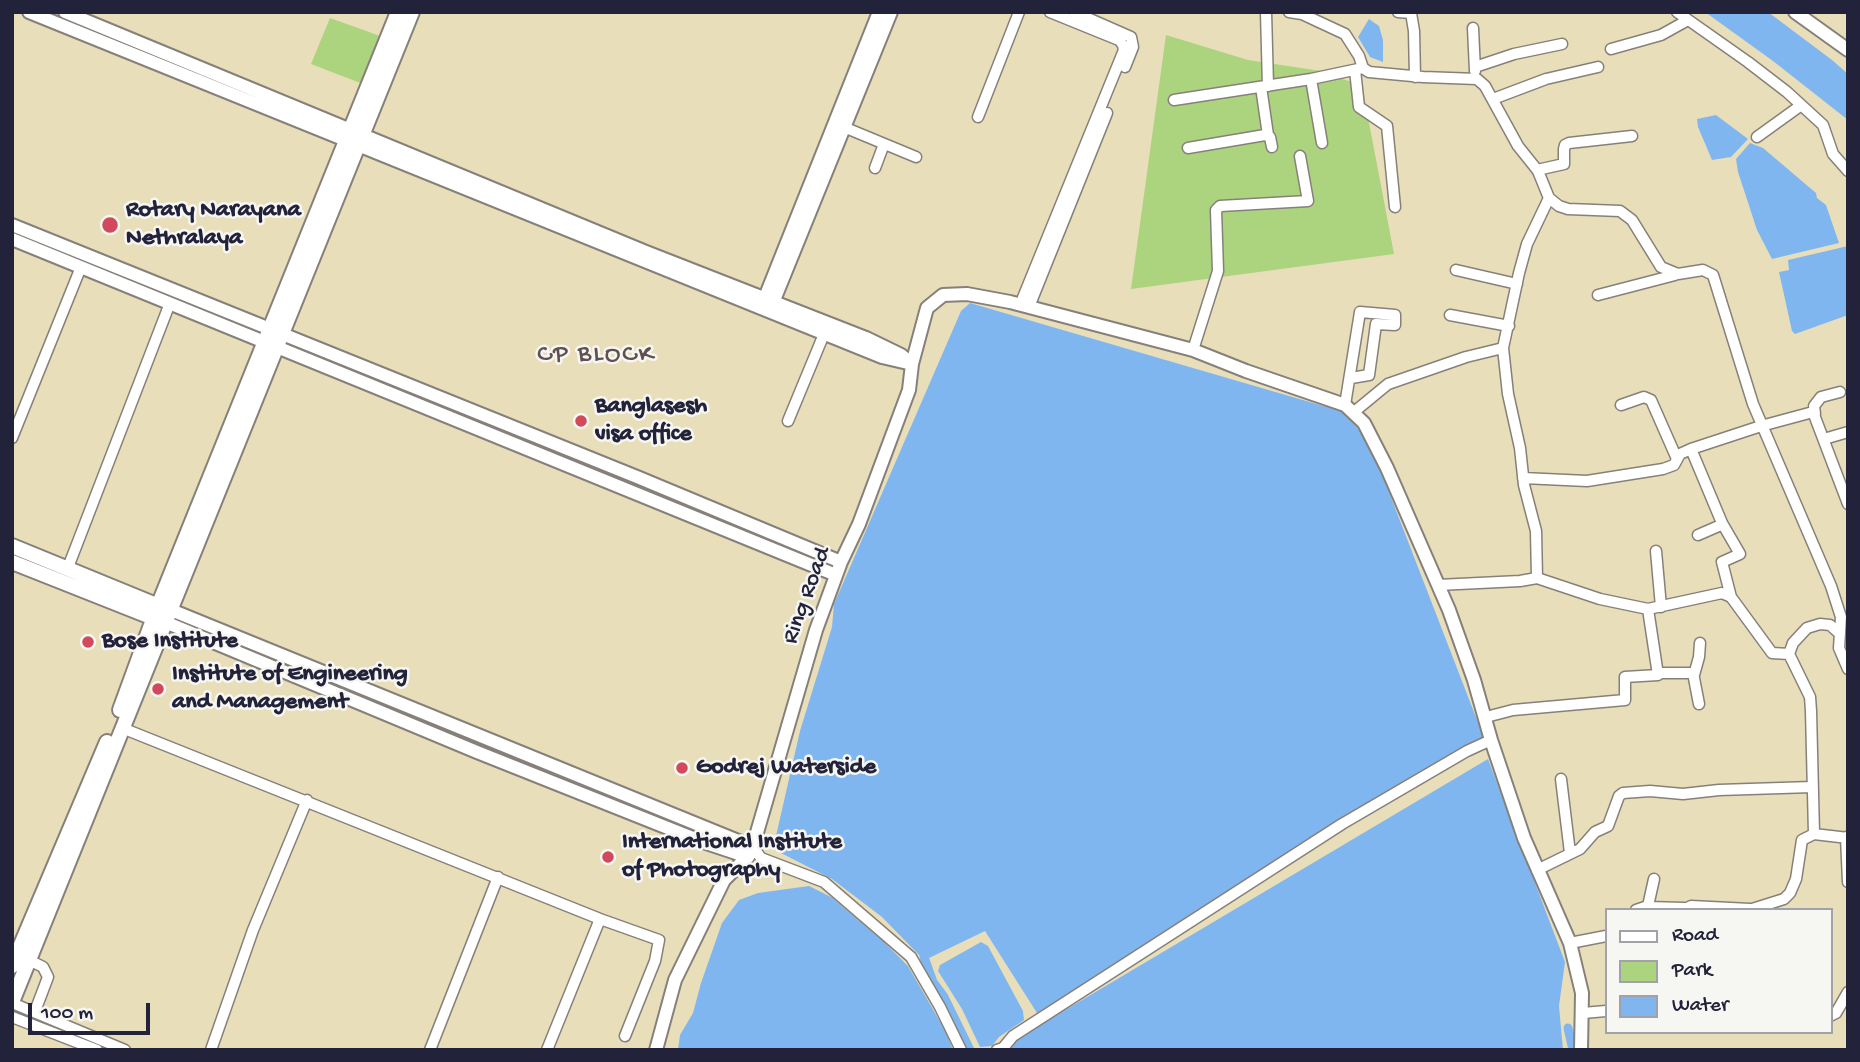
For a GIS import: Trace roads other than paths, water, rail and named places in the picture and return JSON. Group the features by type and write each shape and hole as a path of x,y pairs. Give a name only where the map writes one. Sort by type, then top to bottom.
{"main road":[{"path":"355,138 398,12"},
{"path":"12,1002 162,614 355,138 412,12"},
{"path":"12,546 162,614"},
{"path":"12,562 162,614"},
{"path":"12,966 118,726"}],"street":[{"path":"29,12 355,138"},
{"path":"65,12 463,183 767,306 866,338 901,355 914,358"},
{"path":"978,117 1019,12"},
{"path":"1025,306 1133,47 1133,40 1129,35 1074,12"},
{"path":"1266,12 1265,86 1268,135 1272,147"},
{"path":"1289,12 1302,13 1345,34 1359,56 1359,107 1387,126 1395,207"},
{"path":"1398,12 1411,13 1415,77"},
{"path":"1677,12 1787,92 1823,125 1833,154 1848,171"},
{"path":"1795,12 1848,50"},
{"path":"767,306 887,13"},
{"path":"1025,306 1124,50 1124,45 1119,40 1054,13"},
{"path":"1611,49 1661,35 1688,20"},
{"path":"1473,29 1475,78"},
{"path":"1475,67 1506,56 1563,44"},
{"path":"1493,99 1546,79 1598,66"},
{"path":"1174,100 1359,69 1379,74 1415,77 1475,78 1485,86 1518,146 1536,170 1549,198 1568,209 1610,210 1626,214 1661,267 1678,274"},
{"path":"1311,79 1322,144"},
{"path":"767,306 846,128 850,99"},
{"path":"1757,137 1800,106"},
{"path":"846,128 916,157"},
{"path":"1188,148 1268,135"},
{"path":"1536,170 1564,164 1564,149 1569,143 1632,136"},
{"path":"875,167 884,144"},
{"path":"1193,350 1218,271 1216,210 1220,206 1308,201 1300,156"},
{"path":"1537,578 1536,531 1508,394 1503,348 1527,244 1549,198"},
{"path":"12,225 275,337 688,506 750,531 841,562"},
{"path":"12,239 170,303 275,337"},
{"path":"55,257 62,245"},
{"path":"12,438 80,267"},
{"path":"1455,270 1517,284"},
{"path":"1598,295 1678,274 1703,270 1713,275 1762,426 1831,586 1841,617 1839,649 1848,669"},
{"name":"Ring Road","path":"656,1050 675,980 724,880 750,852 813,642 836,575 859,524 908,390 927,308 943,295 952,294 977,295 1025,306"},
{"path":"66,570 170,303"},
{"path":"767,306 824,334 883,357 902,363 914,358"},
{"path":"1025,306 1193,350 1349,408 1364,423 1438,585 1537,870 1570,943 1582,993 1581,1050"},
{"path":"1349,408 1351,378 1360,312 1395,316 1395,326 1376,324 1369,375 1351,378"},
{"path":"1450,315 1509,326"},
{"path":"788,421 824,334"},
{"path":"1349,408 1396,381 1466,357 1503,348"},
{"path":"1840,392 1821,397 1814,406 1848,504"},
{"path":"1621,405 1644,397 1651,400 1677,459"},
{"path":"1524,478 1571,481 1608,479 1663,469 1674,465 1680,454 1691,449 1811,412 1815,414"},
{"path":"1824,439 1848,432"},
{"path":"1691,449 1722,523 1740,554 1722,562 1731,597 1772,653 1789,654"},
{"path":"1698,535 1722,523"},
{"path":"750,531 836,575"},
{"path":"1656,551 1661,607"},
{"path":"1438,585 1537,578 1600,599 1648,609 1722,593 1731,597"},
{"path":"1648,609 1658,673"},
{"path":"162,614 338,676 761,858 824,882 911,957 961,1050"},
{"path":"162,614 501,762 703,842 750,852"},
{"path":"1814,834 1810,697 1789,654 1793,643 1807,628 1820,624 1830,625 1839,633"},
{"path":"1699,704 1694,675 1700,643"},
{"path":"1486,718 1513,710 1623,701 1626,697 1625,677 1689,671 1694,675"},
{"path":"118,726 660,941 625,1036"},
{"path":"997,1050 1003,1048 1013,1037 1342,824 1467,751 1491,740"},
{"path":"501,762 508,747"},
{"path":"1561,779 1570,853"},
{"path":"1537,870 1582,848 1595,832 1608,826 1619,796 1623,793 1650,791 1683,794 1812,787"},
{"path":"212,1050 253,930 307,800"},
{"path":"1753,908 1784,899 1790,893 1796,879 1802,840 1814,834 1847,838 1848,882"},
{"path":"429,1050 498,877"},
{"path":"1648,907 1654,879"},
{"path":"1644,908 1666,908"},
{"path":"547,1050 600,919"},
{"path":"1570,943 1604,936"},
{"path":"29,960 43,967 48,977 37,1006"},
{"path":"1832,1015 1836,1013 1848,992"},
{"path":"12,1002 125,1050"},
{"path":"1583,1013 1604,1011"},
{"path":"12,1017 97,1050"}],"water":[{"path":"1705,12 1768,12 1832,60 1848,74 1848,120 1773,61"},
{"path":"1369,19 1379,26 1383,40 1383,62 1370,57 1358,37"},
{"path":"1716,115 1748,139 1731,157 1712,160 1697,119"},
{"path":"1750,143 1763,148 1816,193 1817,198 1826,205 1839,243 1772,259 1757,230 1738,172 1736,159"},
{"path":"1848,246 1848,315 1795,334 1792,331 1779,272 1789,270 1788,260"},
{"path":"970,303 1344,412 1370,443 1484,738 1379,799 1112,969 1037,1013 985,931 929,958 920,956 882,917 832,879 773,849 800,731 832,627 834,604 961,311"},
{"path":"1488,759 1565,962 1559,1006 1563,1050 1009,1050 1018,1038"},
{"path":"809,886 831,897 908,966 946,1032 953,1050 678,1050 680,1035 693,1013 722,923 739,900 758,893"},
{"path":"981,942 988,946 1023,1011 1024,1020 999,1037 992,1046 980,1047 962,1009 938,971 940,965"}],"waterway":[{"path":"924,957 933,982 944,997 970,1050"},
{"path":"1568,1028 1573,1050"}],"place":[{"name":"Rotary Narayana Nethralaya","path":"110,225"},
{"name":"Banglasesh visa office","path":"581,421"},
{"name":"Bose Institute","path":"88,642"},
{"name":"Institute of Engineering and Management","path":"158,689"},
{"name":"Godrej Waterside","path":"682,768"},
{"name":"International Institute of Photography","path":"608,857"}],"district":[{"name":"CP BLOCK","path":"596,356"}]}
